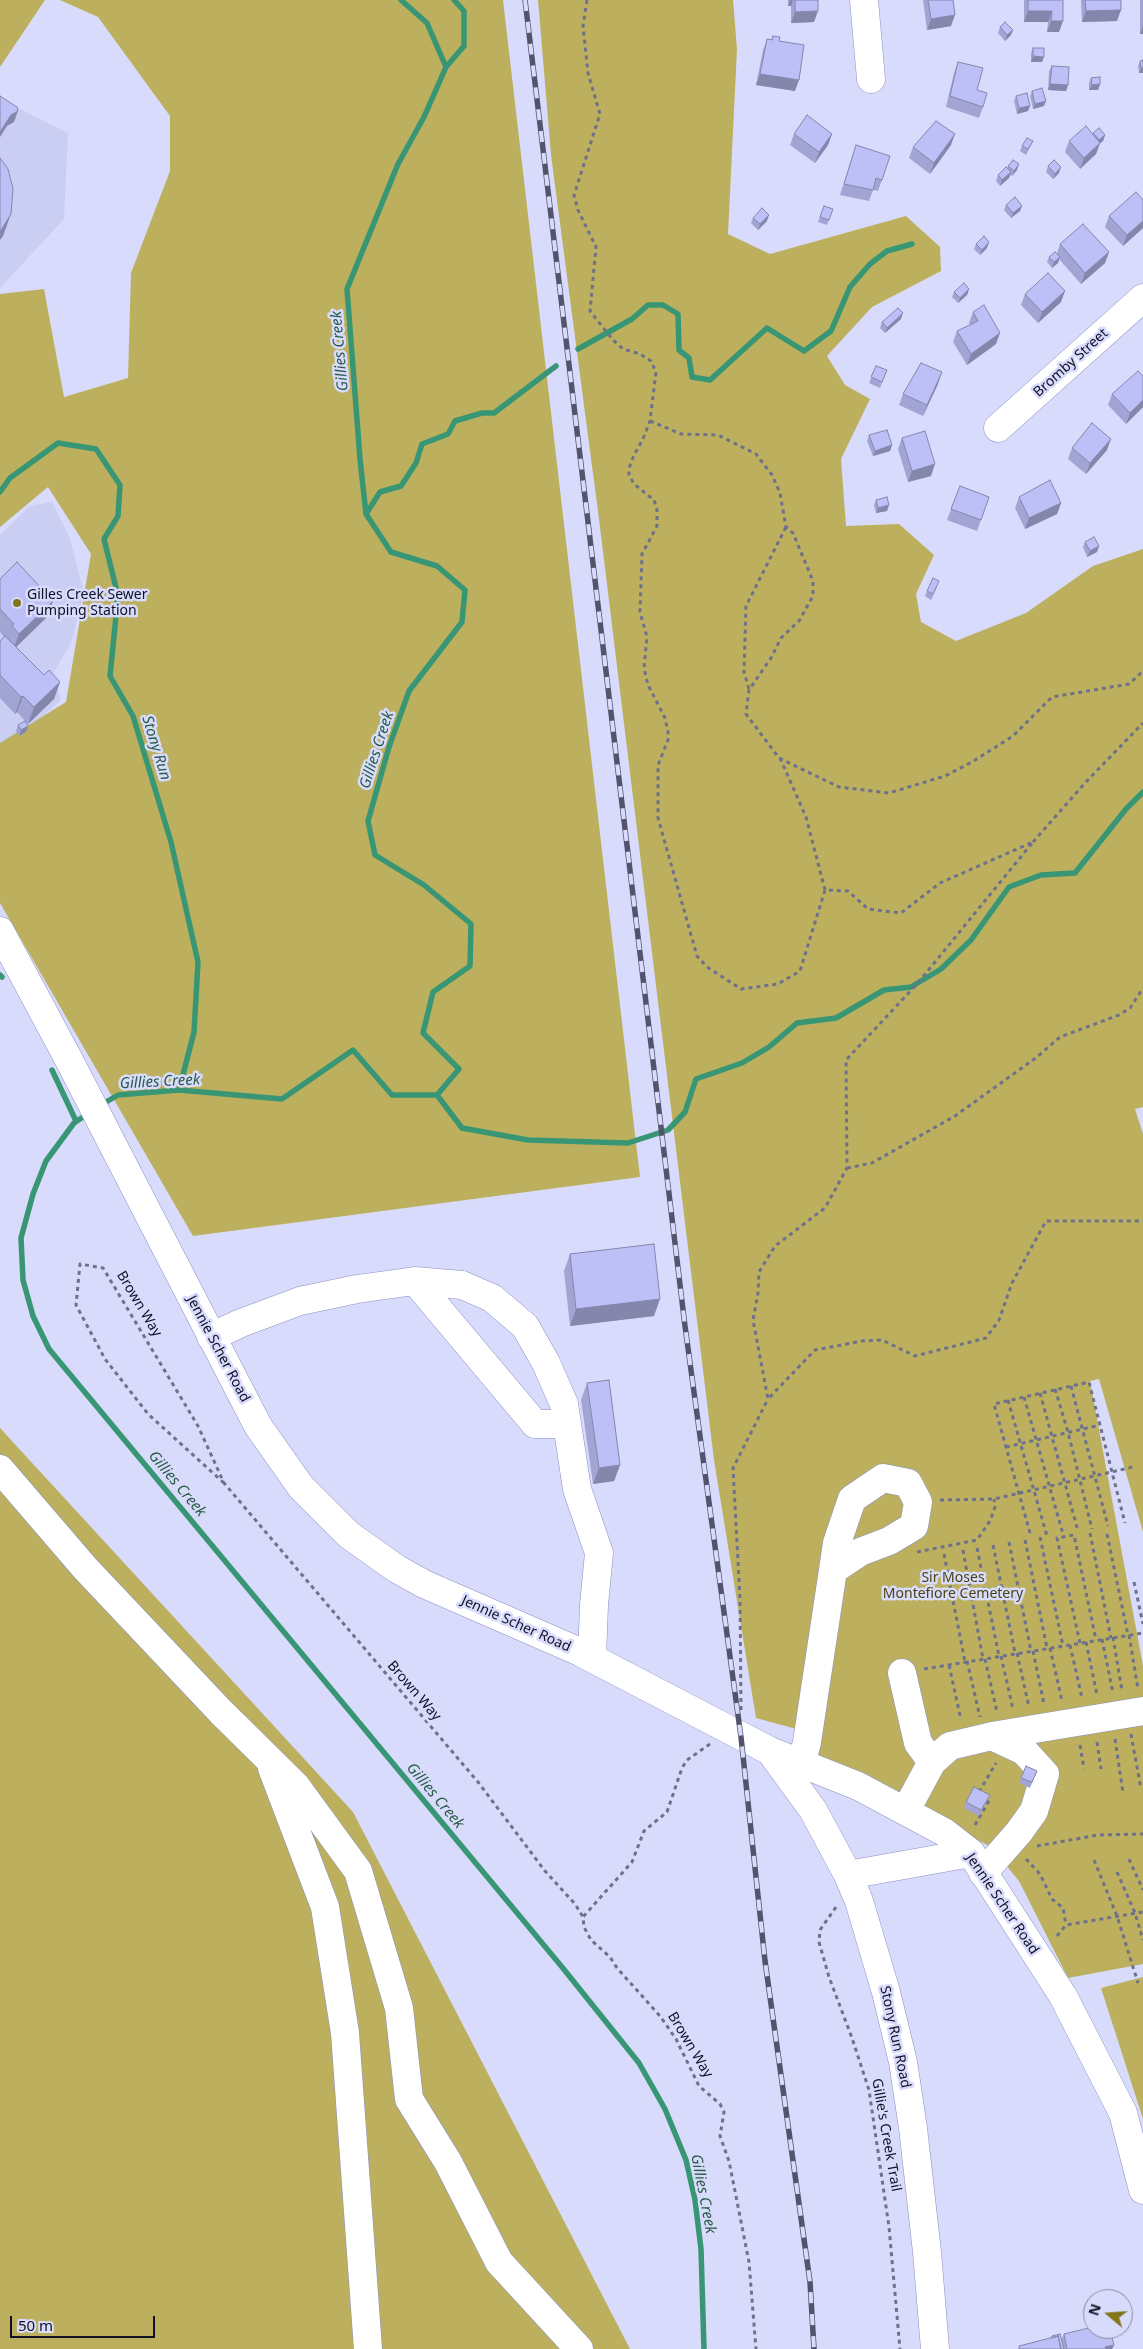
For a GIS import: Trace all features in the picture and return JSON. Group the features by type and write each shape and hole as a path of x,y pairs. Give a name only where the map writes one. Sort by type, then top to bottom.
{"street":[{"path":"864,0 871,79"},
{"name":"Bromby Street","path":"998,428 1143,298"},
{"name":"Jennie Scher Road","path":"0,932 69,1060 258,1426 301,1487 349,1535 397,1569 424,1584 592,1658 735,1734 801,1765 858,1786 944,1832 977,1863 1063,1996 1123,2113 1143,2190"},
{"path":"211,1337 300,1300 357,1289 415,1281 462,1286 492,1298 525,1326 546,1363 560,1396 577,1490 599,1553 594,1605 592,1658"},
{"path":"415,1281 535,1424 566,1424"},
{"path":"0,1469 85,1568 214,1705 296,1786 358,1871 399,2008 409,2099 448,2162 499,2262 579,2349"},
{"path":"801,1765 807,1742 832,1570 837,1543 852,1499 883,1478 908,1483 918,1502 914,1526 889,1541 860,1552 832,1570"},
{"path":"902,1673 918,1743 932,1762"},
{"path":"906,1810 932,1762 950,1746 1063,1725"},
{"path":"848,1875 977,1863 1019,1832 1034,1811 1045,1774 1024,1751 1063,1725"},
{"name":"Stony Run Road","path":"770,1751 812,1810 848,1875 859,1901 884,1983 903,2062 927,2252 935,2349"},
{"path":"268,1758 325,1906 345,2034 368,2349"}],"path":[{"path":"587,0 583,26 588,73 600,114 574,195 578,210 596,247 590,311 599,326 612,340 623,349 640,354 651,361 656,372 650,421 629,468 629,476 634,484 654,500 658,510 657,526 642,554 640,612 647,637 644,668 648,685 665,718 668,732 668,740 658,765 658,818 697,956 707,967 741,989 778,984 800,971 825,890 806,817 780,758 746,714 749,690 744,672 746,606 786,527 780,494 772,475 756,454 718,435 681,434 650,421"},
{"path":"749,690 771,658 781,638 799,621 813,596 813,581 793,533 786,527"},
{"path":"780,758 838,787 889,793 945,776 972,762 1013,736 1052,697 1128,684 1143,671"},
{"path":"768,1399 753,1320 758,1294 759,1272 775,1246 825,1208 847,1168 846,1060 917,984 1033,842 1085,783 1143,723"},
{"path":"825,890 848,891 868,909 901,913 940,883 1033,842"},
{"path":"847,1168 872,1163 955,1116 1037,1057 1060,1037 1119,1015 1130,1008 1143,988"},
{"path":"583,1917 632,1862 644,1831 666,1812 682,1768 687,1760 735,1734 740,1599 733,1468 768,1399 815,1350 862,1341 882,1340 915,1356 986,1338 999,1320 1012,1283 1046,1221 1143,1221"},
{"name":"Brown Way","path":"224,1483 198,1426 104,1268 80,1264 76,1305 105,1359 148,1414 224,1483 478,1782 545,1871 575,1904 583,1917 584,1927 591,1940 610,1957 660,2016 676,2039 699,2086 720,2104 724,2112 720,2136 729,2161 749,2262 756,2349"},
{"path":"1030,1534 994,1404 1088,1382 1125,1523"},
{"path":"1071,1386 1108,1526"},
{"path":"1055,1390 1068,1432 1092,1529"},
{"path":"1040,1393 1078,1531"},
{"path":"1024,1397 1063,1534"},
{"path":"1008,1400 1046,1536"},
{"path":"1006,1447 1100,1425"},
{"path":"918,1502 951,1499 994,1499 1133,1467"},
{"path":"924,1551 977,1540 990,1521 995,1507 994,1499"},
{"path":"1063,1725 1112,1638 1090,1533"},
{"path":"975,1825 990,1799 979,1792 1063,1725 1128,1635 1107,1534"},
{"path":"1080,1643 1057,1538 1074,1535 1096,1640"},
{"path":"1040,1537 1064,1646"},
{"path":"1025,1540 1063,1725"},
{"path":"1009,1542 1032,1651 1063,1725"},
{"path":"993,1545 1016,1653 1063,1725"},
{"path":"977,1548 1000,1656 1123,1793"},
{"path":"963,1550 984,1659 1140,1789"},
{"path":"944,1554 966,1662 1063,1725"},
{"path":"1134,1582 1143,1624"},
{"path":"902,1673 1143,1632"},
{"path":"1063,1725 1102,1639"},
{"path":"1063,1725 1086,1642"},
{"path":"1063,1725 1070,1644"},
{"path":"949,1664 1063,1725"},
{"path":"1027,1847 1098,1835 1143,1834"},
{"path":"1129,1858 1143,1890"},
{"path":"1094,1860 1117,1916 1138,1983"},
{"path":"1034,1866 1052,1899 1063,1908 1066,1925"},
{"path":"1117,1872 1135,1913 1143,1940"},
{"name":"Gillie's Creek Trail","path":"836,1907 820,1930 819,1942 829,1977 869,2090 889,2227 900,2349"},
{"path":"1058,1936 1066,1925 1143,1912"}],"shaded area":[{"path":"0,99 68,133 64,219 0,288"},
{"path":"52,502 70,538 84,594 71,643 53,674 61,700 0,756 0,535 30,506"}],"green space":[{"path":"0,0 45,0 0,67"},
{"path":"60,0 503,0 640,1177 193,1236 0,903 0,743 66,702 91,554 48,487 0,527 0,294 44,289 64,397 128,378 131,273 170,171 170,116 98,17"},
{"name":"Sir Moses Montefiore Cemetery","path":"538,0 733,0 737,49 728,234 770,254 906,216 940,247 941,271 872,307 827,356 845,385 870,399 841,459 846,526 899,524 934,555 916,594 921,622 956,641 1026,613 1093,566 1143,549 1143,1107 1135,1109 1143,1134 1143,1532 1099,1379 1090,1381 1143,1666 1143,1964 1068,1978 1019,1881 991,1847 909,1804 810,1759 800,1730 756,1718 714,1460 599,519 551,155"},
{"path":"0,1428 353,1812 630,2349 0,2349"},
{"path":"1143,1977 1143,2119 1101,1988"}],"building":[{"path":"795,0 818,0 818,11 795,12"},
{"path":"928,0 953,0 955,15 931,19"},
{"path":"1028,0 1063,0 1063,21 1051,21 1052,11 1028,11"},
{"path":"1085,0 1121,0 1121,10 1086,11"},
{"path":"1005,22 1013,30 1007,35 1000,27"},
{"path":"773,36 780,37 779,41 804,45 799,80 760,74 767,39 772,40"},
{"path":"1033,48 1044,48 1044,57 1033,56"},
{"path":"1143,60 1143,68 1141,68 1140,61"},
{"path":"958,62 983,68 977,90 987,93 983,107 950,96"},
{"path":"1052,66 1069,67 1068,85 1050,84"},
{"path":"1100,77 1100,84 1092,85 1091,78"},
{"path":"1042,88 1046,101 1035,104 1032,91"},
{"path":"1027,93 1030,106 1019,108 1016,96"},
{"path":"0,96 17,107 18,111 11,115 0,132"},
{"path":"807,115 832,134 819,152 794,134"},
{"path":"936,121 955,134 934,163 913,147"},
{"path":"1086,126 1100,143 1084,158 1069,141"},
{"path":"1099,128 1105,135 1099,140 1093,133"},
{"path":"1027,138 1033,141 1028,149 1022,146"},
{"path":"856,145 890,156 882,180 876,178 873,190 844,184"},
{"path":"0,158 8,169 13,189 11,214 0,232"},
{"path":"1013,160 1019,164 1014,171 1008,166"},
{"path":"1054,160 1061,167 1055,174 1048,166"},
{"path":"1006,167 1011,172 1002,180 998,175"},
{"path":"1136,192 1143,200 1143,221 1127,235 1109,216"},
{"path":"1015,197 1022,206 1013,213 1006,205"},
{"path":"824,206 833,209 829,220 820,217"},
{"path":"762,208 769,215 760,224 753,218"},
{"path":"1083,224 1109,252 1085,273 1060,244"},
{"path":"984,236 989,242 982,250 976,244"},
{"path":"1055,252 1060,257 1054,262 1049,257"},
{"path":"1048,273 1065,291 1042,312 1025,294"},
{"path":"964,283 969,289 960,298 954,292"},
{"path":"984,305 1000,333 971,354 957,331 978,321 973,312"},
{"path":"898,308 903,313 887,328 882,322"},
{"path":"921,363 942,372 927,405 903,394"},
{"path":"876,366 887,370 882,382 871,377"},
{"path":"1138,371 1143,376 1143,400 1130,413 1112,394"},
{"path":"1092,423 1111,439 1090,463 1072,448"},
{"path":"887,430 892,445 875,451 869,435"},
{"path":"925,431 935,464 912,471 902,438"},
{"path":"1050,480 1061,503 1029,518 1019,497"},
{"path":"960,486 989,497 981,520 951,509"},
{"path":"887,497 889,505 878,508 876,500"},
{"path":"1094,537 1099,546 1090,551 1085,542"},
{"path":"17,562 53,601 19,634 12,626 14,624 0,609 0,579"},
{"path":"933,578 939,581 933,594 927,591"},
{"path":"5,636 44,675 49,670 60,682 34,707 23,696 21,697 0,675 0,641"},
{"path":"25,721 28,726 21,730 18,725"},
{"path":"654,1244 660,1299 576,1309 570,1254"},
{"path":"609,1380 620,1465 599,1468 587,1383"},
{"path":"1026,1766 1037,1771 1032,1782 1021,1778"},
{"path":"974,1787 990,1795 981,1810 966,1802"},
{"path":"1083,2329 1083,2339 1112,2339 1114,2345 1105,2347 1106,2349 1067,2349 1064,2334"},
{"path":"1060,2334 1064,2349 1061,2349 1058,2336 1052,2338 1052,2336"},
{"path":"1058,2336 1061,2349 1020,2349 1019,2346"}],"waterway":[{"name":"Gillies Creek","path":"101,1105 118,1095 179,1090 282,1099 353,1050 392,1095 437,1095 459,1069 423,1033 433,992 470,966 471,924 424,885 375,855 368,821 389,747 409,691 462,622 465,590 437,566 391,552 366,514 360,459 347,289 398,164 424,117 446,67 427,23 401,0"},
{"name":"Gillies Creek","path":"446,67 464,46 464,11 454,0"},
{"path":"578,349 632,319 648,305 663,305 678,314 679,350 689,358 692,377 710,380 767,328 804,351 831,331 850,287 870,264 887,251 912,244"},
{"path":"366,514 380,492 401,486 416,463 422,444 448,434 455,421 482,413 494,413 556,366"},
{"name":"Stony Run","path":"0,492 10,478 58,443 96,449 120,485 118,516 104,539 118,596 110,676 133,716 171,842 198,962 194,1032 179,1090"},
{"path":"437,1095 462,1128 528,1140 628,1143 668,1130 685,1112 696,1079 742,1063 769,1047 797,1023 836,1018 884,990 911,987 941,969 971,940 1009,887 1041,875 1075,873 1126,809 1143,792"},
{"path":"52,1070 76,1121"},
{"name":"Gillies Creek","path":"89,1113 74,1123 46,1161 33,1194 21,1238 23,1280 33,1316 49,1349 562,1967 639,2063 665,2109 686,2160 695,2200 701,2249 704,2349"}],"railway":[{"path":"525,0 685,1326 741,1737 765,1961 810,2282 814,2349"}],"place":[{"name":"Gilles Creek Sewer Pumping Station","path":"17,603"}]}
